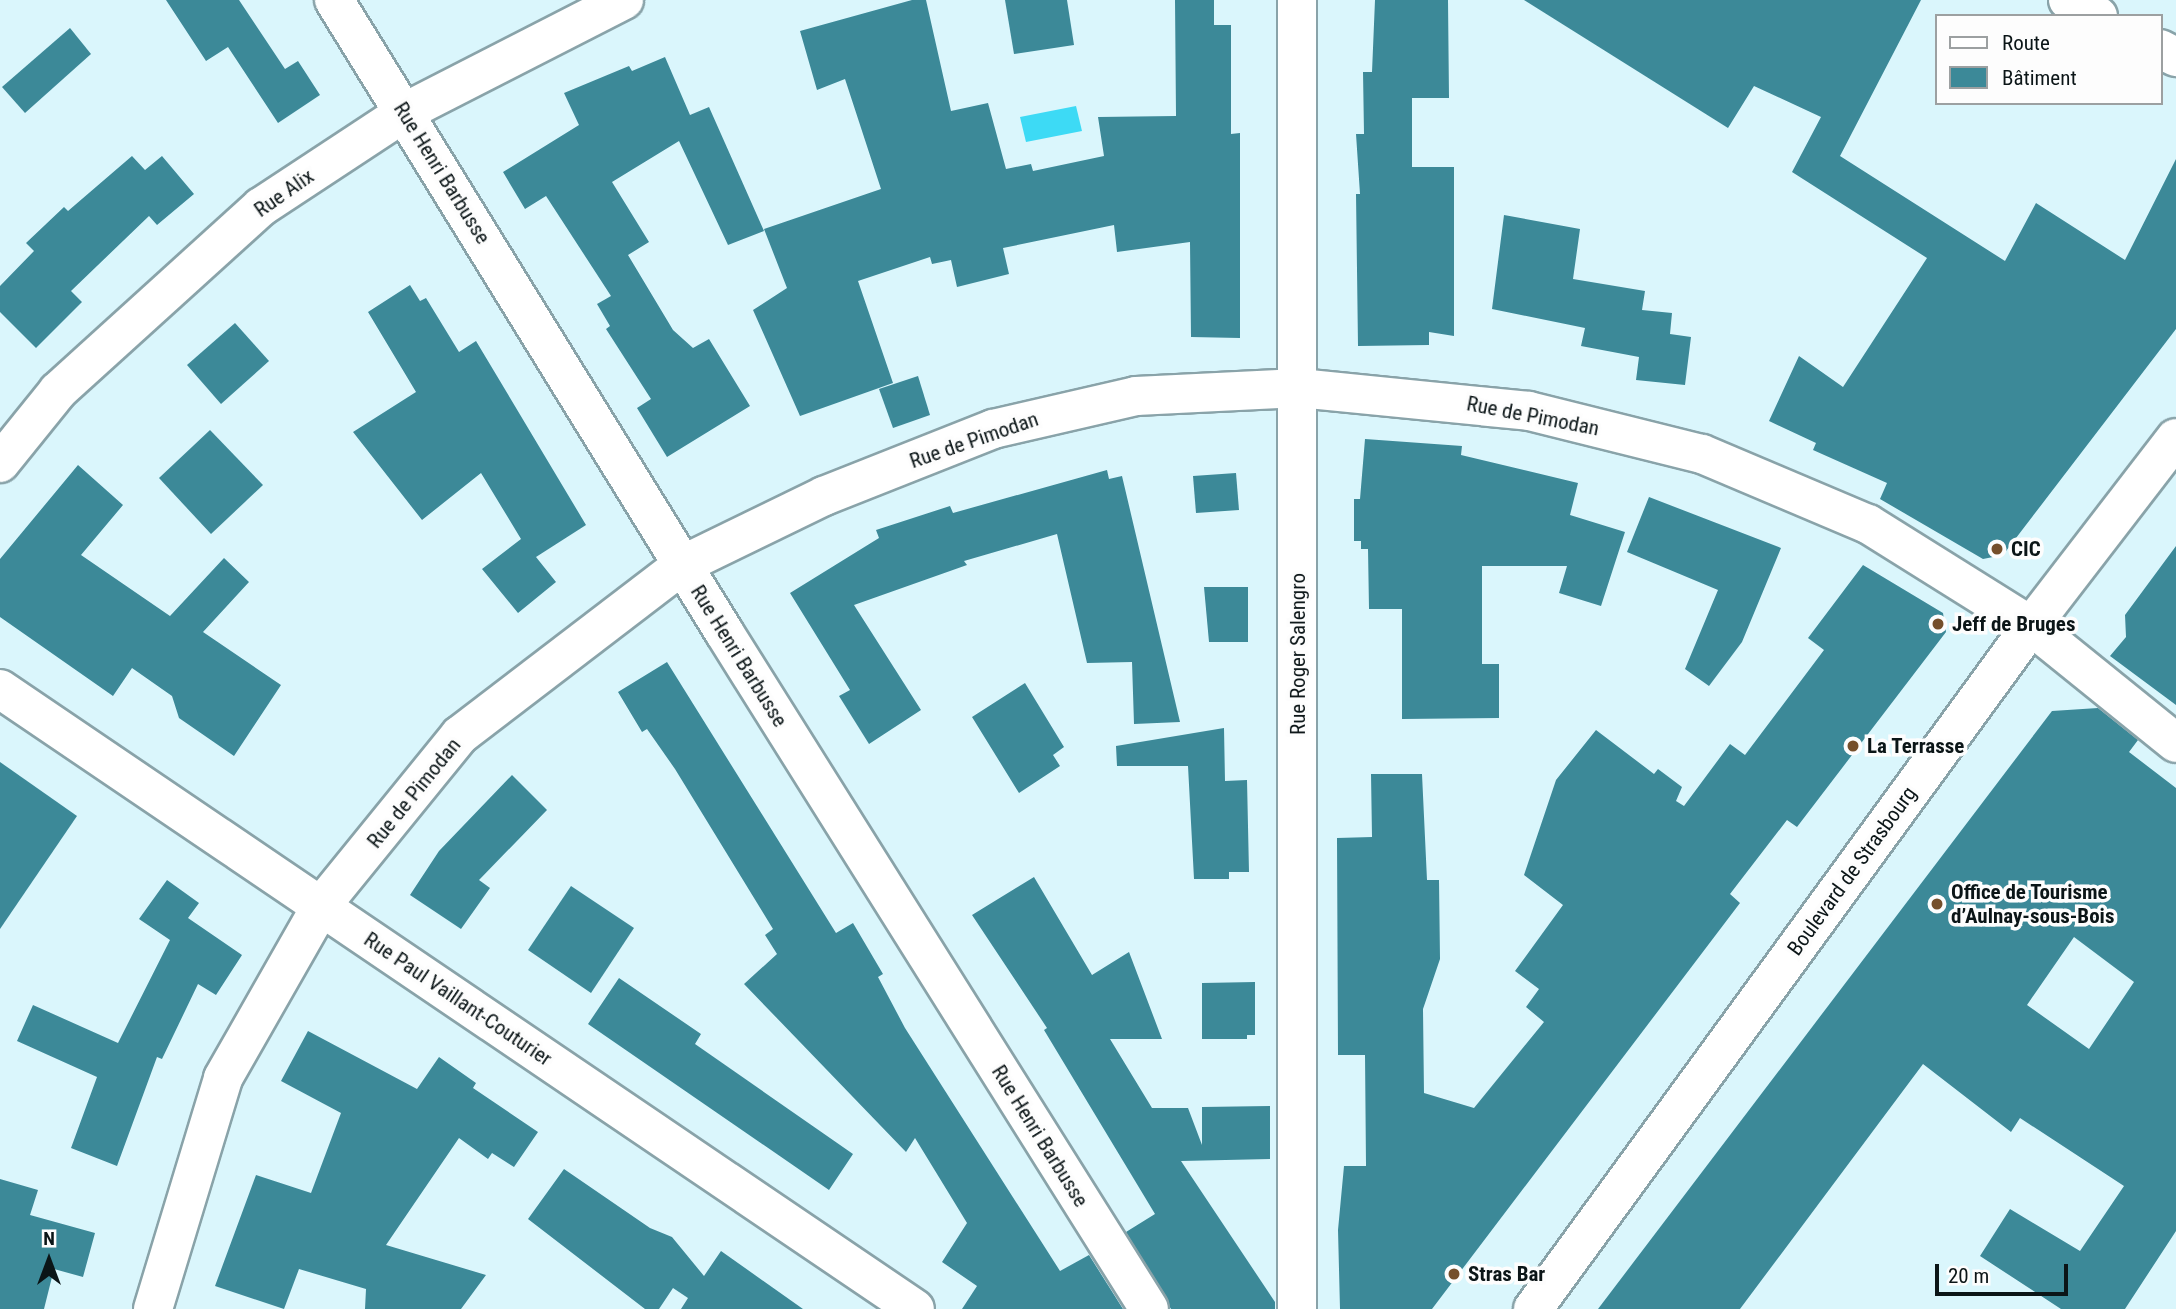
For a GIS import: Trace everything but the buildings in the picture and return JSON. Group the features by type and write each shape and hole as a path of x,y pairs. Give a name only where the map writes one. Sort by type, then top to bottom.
{"street":[{"name":"Rue Henri Barbusse","path":"334,0 682,565 1149,1309"},
{"name":"Rue Alix","path":"0,463 58,391 261,207 405,112 624,0"},
{"name":"Rue Roger Salengro","path":"1297,0 1297,1309"},
{"path":"2068,0 2094,14"},
{"name":"Rue de Pimodan","path":"153,1309 223,1078 321,906 460,735 682,565 824,496 993,429 1136,396 1299,388 1529,411 1702,454 1868,524 2031,626 2176,743"},
{"name":"Boulevard de Strasbourg","path":"1534,1309 2031,626 2176,438"},
{"name":"Rue Paul Vaillant-Couturier","path":"0,689 915,1309"}],"water":[{"path":"1076,106 1082,131 1026,142 1020,117"}],"place":[{"name":"CIC","path":"1997,549"},
{"name":"Jeff de Bruges","path":"1938,624"},
{"name":"La Terrasse","path":"1853,746"},
{"name":"Office de Tourisme d’Aulnay-sous-Bois","path":"1937,904"},
{"name":"Stras Bar","path":"1454,1274"}]}
